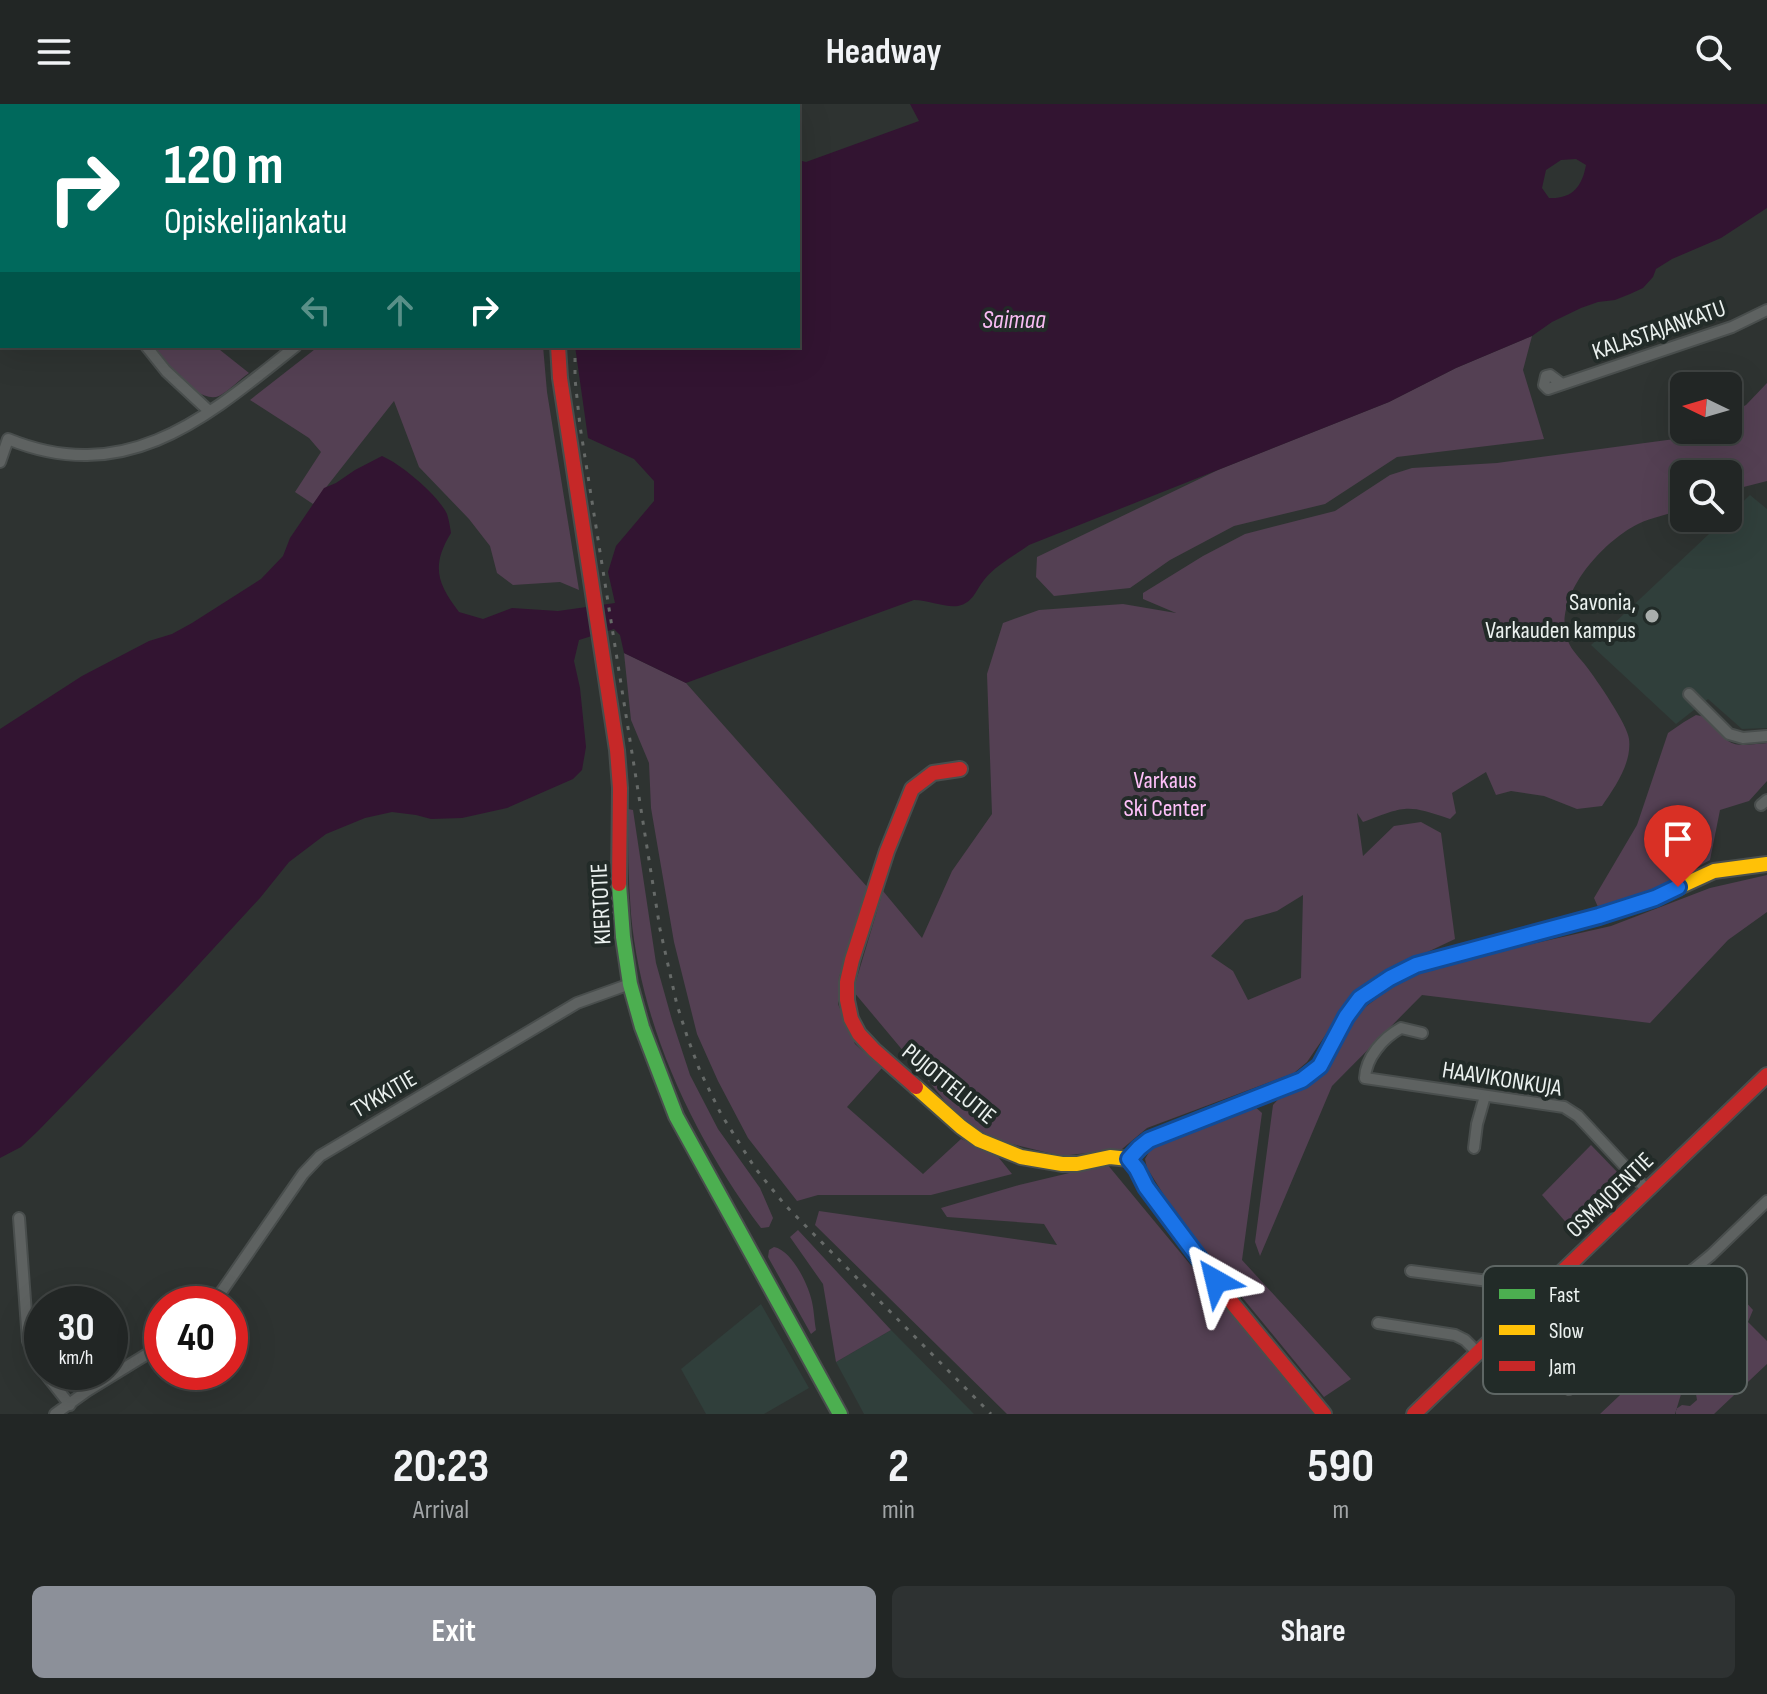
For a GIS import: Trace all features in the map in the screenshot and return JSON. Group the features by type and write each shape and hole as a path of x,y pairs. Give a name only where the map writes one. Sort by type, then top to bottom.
{"street":[{"name":"KALASTAJANKATU","path":"1562,384 1732,327 1767,310"},
{"path":"148,348 166,371 209,411"},
{"path":"0,462 8,439 33,449 87,455 139,448 160,440 180,431 209,411 293,348"},
{"name":"KIERTOTIE","path":"558,348 562,393 617,750 619,891 630,984 642,1027 676,1116 840,1414"},
{"path":"1689,694 1729,734 1743,738 1767,736"},
{"name":"PUJOTTELUTIE","path":"960,769 933,773 912,789 887,851 852,960 847,982 851,1019 859,1034 874,1050 979,1140 1021,1157 1062,1164 1110,1157 1129,1159"},
{"path":"1324,1414 1234,1305 1146,1187 1129,1159 1149,1140 1302,1080 1320,1066 1346,1017 1360,998 1416,965 1599,916 1655,898 1714,871 1767,864"},
{"name":"TYKKITIE","path":"226,1286 303,1174 320,1156 577,1003 630,984"},
{"name":"HAAVIKONKUJA","path":"1422,1033 1401,1028 1393,1032 1369,1059 1365,1078 1564,1107 1647,1190"},
{"name":"OSMAJOENTIE","path":"1568,1266 1767,1075"},
{"path":"1474,1148 1485,1096"},
{"path":"1701,1266 1767,1201"},
{"path":"19,1218 24,1286"},
{"path":"1411,1271 1483,1280"},
{"path":"1378,1323 1455,1335 1478,1353"},
{"name":"OSMAJOENTIE","path":"1414,1414 1483,1348"},
{"path":"55,1414 144,1357"},
{"path":"59,1390 70,1404"}],"shaded area":[{"path":"1750,495 1767,509 1767,728 1742,729 1708,699 1676,724 1591,645 1711,532 1742,532 1742,503"},
{"path":"761,1304 809,1388 764,1414 706,1414 681,1369"},
{"path":"891,1330 974,1414 864,1414 836,1362"}],"green space":[{"path":"1532,336 1523,370 1544,439 1397,457 1325,504 1234,526 1170,560 1130,588 1054,596 1036,577 1037,557 1218,470 1389,402 1456,368"},
{"path":"153,348 218,348 249,373 223,394 211,397 191,388"},
{"path":"316,348 543,348 547,392 579,590 560,582 513,585 497,573 490,546 469,519 419,467 394,401 313,504 295,492 321,452 309,438 250,400"},
{"name":"Varkaus Ski Center","path":"1767,383 1767,481 1742,487 1742,460 1670,460 1670,513 1638,524 1609,544 1583,573 1567,607 1565,624 1569,644 1611,702 1629,739 1625,766 1607,799 1602,806 1577,809 1544,796 1511,791 1496,795 1486,772 1452,793 1456,813 1450,819 1406,809 1363,822 1357,813 1363,856 1394,826 1421,822 1441,833 1455,939 1357,989 1307,1062 1294,1073 1147,1128 1122,1149 1061,1156 995,1140 956,1114 853,991 883,891 922,938 952,871 992,814 987,674 1003,623 1039,610 1123,604 1176,613 1143,599 1143,593 1245,534 1335,511 1390,475 1412,468 1497,463 1670,440 1670,444 1742,444 1742,407","holes":["1303,895 1301,978 1248,1000 1233,971 1211,956 1245,920 1277,911"]},
{"path":"624,653 686,683 869,889 839,977 838,1004 855,1044 882,1068 847,1107 923,1174 961,1139 995,1153 1012,1174 931,1195 818,1195 797,1201 748,1138 697,1034 674,942 651,808 649,763 631,720"},
{"path":"1696,715 1706,717 1731,743 1767,743 1767,781 1749,801 1720,810 1710,860 1640,898 1610,907 1598,907 1594,898 1637,825 1668,733"},
{"path":"628,809 633,810 656,963 690,1075 718,1129 760,1188 773,1218 769,1227 761,1228 714,1157 693,1119 659,1039 646,998 631,914"},
{"path":"1767,875 1767,912 1728,940 1650,1023 1422,995 1332,1086 1260,1256 1255,1242 1273,1105 1282,1095 1323,1071 1356,1014 1397,983 1421,969 1611,926 1710,888"},
{"path":"1253,1105 1262,1113 1242,1260 1351,1379 1324,1397 1182,1224 1147,1168 1145,1159 1157,1145"},
{"path":"1591,1145 1620,1175 1622,1195 1578,1236 1542,1195"},
{"path":"1107,1164 1314,1414 1007,1414 815,1225 819,1211 1057,1245 1044,1224 947,1217 941,1208"},
{"path":"798,1230 891,1330 836,1362 823,1284 790,1237"},
{"path":"774,1247 792,1260 806,1284 816,1330 811,1334 768,1257 769,1250"},
{"path":"1747,1303 1753,1310 1748,1322 1767,1341 1767,1364 1747,1383"},
{"path":"1621,1394 1681,1394 1677,1409 1682,1405 1690,1406 1697,1400 1696,1394 1735,1394 1714,1414 1676,1414 1676,1411 1675,1414 1600,1414"}],"water":[{"name":"Saimaa","path":"910,104 1767,104 1767,208 1721,238 1656,269 1643,288 1615,300 1581,308 1532,336 1456,368 1389,402 1029,545 994,570 971,599 963,604 948,606 914,600 686,683 624,653 620,635 614,629 579,640 574,661 586,747 582,770 573,779 507,808 462,818 431,819 392,812 365,818 326,834 289,862 179,986 38,1131 21,1147 0,1158 0,729 82,676 149,641 172,634 261,579 283,556 290,538 324,488 382,456 418,481 447,514 451,533 441,555 439,574 459,612 483,619 512,608 558,611 615,603 608,572 616,546 654,501 654,481 634,459 588,438 575,348 800,348 800,160 806,162 919,121","holes":["1576,159 1586,165 1582,180 1570,194 1557,198 1549,198 1542,188 1546,170 1561,160"]}],"railway":[{"path":"575,348 580,426 660,929 677,1005 700,1071 721,1114 755,1168 785,1205 991,1414"}],"traffic: fast":[{"path":"619,884 630,984 642,1027 676,1116 840,1414"}],"traffic: slow":[{"path":"1368,993 1416,965 1599,916 1655,898 1714,871 1767,864"},
{"path":"916,1087 979,1140 1021,1157 1062,1164 1110,1157 1129,1159 1178,1230"}],"traffic: jam":[{"path":"558,348 560,378 617,750 620,788 619,884"},
{"path":"916,1087 859,1034 851,1019 847,982 887,851 912,789 933,773 960,769"},
{"path":"1129,1159 1149,1140 1302,1080 1322,1063 1347,1016 1368,993"},
{"path":"1568,1266 1767,1075"},
{"path":"1178,1230 1234,1305 1324,1414"},
{"path":"1414,1414 1483,1348"}],"place":[{"name":"Savonia, Varkauden kampus","path":"1652,616"}],"route":[{"path":"1216,1281 1146,1187 1129,1159 1139,1148 1149,1140 1302,1080 1320,1066 1346,1017 1360,998 1416,965 1599,916 1655,898 1678,887"}]}
